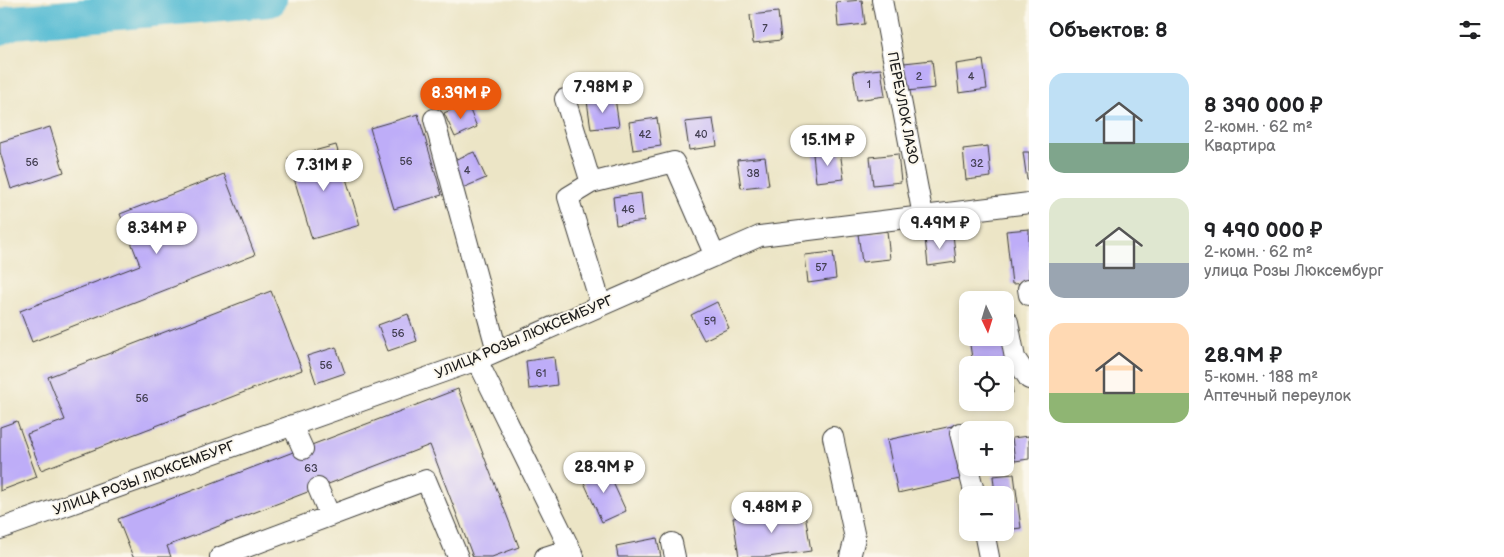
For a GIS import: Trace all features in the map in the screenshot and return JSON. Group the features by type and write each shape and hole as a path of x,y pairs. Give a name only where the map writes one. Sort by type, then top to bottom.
{"street":[{"name":"ПЕРЕУЛОК ЛАЗО","path":"882,0 923,216"},
{"path":"565,99 591,183"},
{"path":"434,119 497,351"},
{"path":"601,306 568,197 591,183 674,162 715,256"},
{"name":"УЛИЦА РОЗЫ ЛЮКСЕМБУРГ","path":"0,529 477,360 760,236 1029,202"},
{"path":"1028,289 1029,295"},
{"path":"1013,346 1015,358 1029,379"},
{"path":"477,360 572,553 547,557"},
{"path":"292,425 303,449"},
{"path":"833,437 854,538 850,557"},
{"path":"220,557 426,480 458,557"},
{"path":"318,488 330,516"},
{"path":"986,541 989,557"}],"building":[{"path":"862,0 865,24 838,27 836,2"},
{"path":"778,12 781,40 753,43 750,15"},
{"path":"932,60 935,88 907,91 904,63"},
{"path":"983,60 987,89 959,93 956,64"},
{"path":"881,69 885,96 857,100 853,72"},
{"path":"615,98 619,126 591,129 587,101"},
{"path":"467,103 477,127 455,137 444,113"},
{"path":"418,114 442,195 394,209 370,128"},
{"path":"657,118 661,146 633,150 629,122"},
{"path":"713,119 717,146 689,150 685,122"},
{"path":"50,127 64,172 11,189 0,152 0,142"},
{"path":"336,145 360,225 312,239 288,158"},
{"path":"988,146 991,177 966,180 963,149"},
{"path":"840,151 844,179 816,182 813,154"},
{"path":"474,152 486,178 460,189 449,162"},
{"path":"1023,152 1029,152 1029,180 1027,180"},
{"path":"898,154 901,182 873,185 870,157"},
{"path":"765,157 769,185 741,188 737,160"},
{"path":"224,174 255,255 32,342 20,311 140,265 120,214"},
{"path":"641,193 644,221 616,225 613,197"},
{"path":"1029,229 1029,283 1012,284 1006,231"},
{"path":"887,231 890,259 862,262 858,234"},
{"path":"953,234 956,262 928,266 925,238"},
{"path":"833,252 836,279 808,283 805,255"},
{"path":"271,291 302,370 41,470 27,434 65,420 48,377"},
{"path":"717,302 729,328 704,340 691,315"},
{"path":"408,314 417,341 388,351 378,325"},
{"path":"970,346 1005,346 1007,356 972,356"},
{"path":"336,347 345,373 316,383 307,356"},
{"path":"554,357 557,385 529,389 526,361"},
{"path":"458,389 519,547 492,557 473,557 430,445 167,546 171,557 133,557 118,519"},
{"path":"17,421 37,477 0,491 0,427"},
{"path":"952,426 959,456 959,476 964,476 964,478 898,493 887,440"},
{"path":"1029,436 1029,459 1015,461 1014,438"},
{"path":"605,465 626,511 602,522 581,476"},
{"path":"1014,474 1021,528 1014,529 1014,486 994,486 993,476 1014,476"},
{"path":"804,507 811,551 768,557 739,557 733,518"},
{"path":"657,538 661,557 618,557 616,546"}],"waterway":[{"path":"0,28 13,22 270,0"}]}
